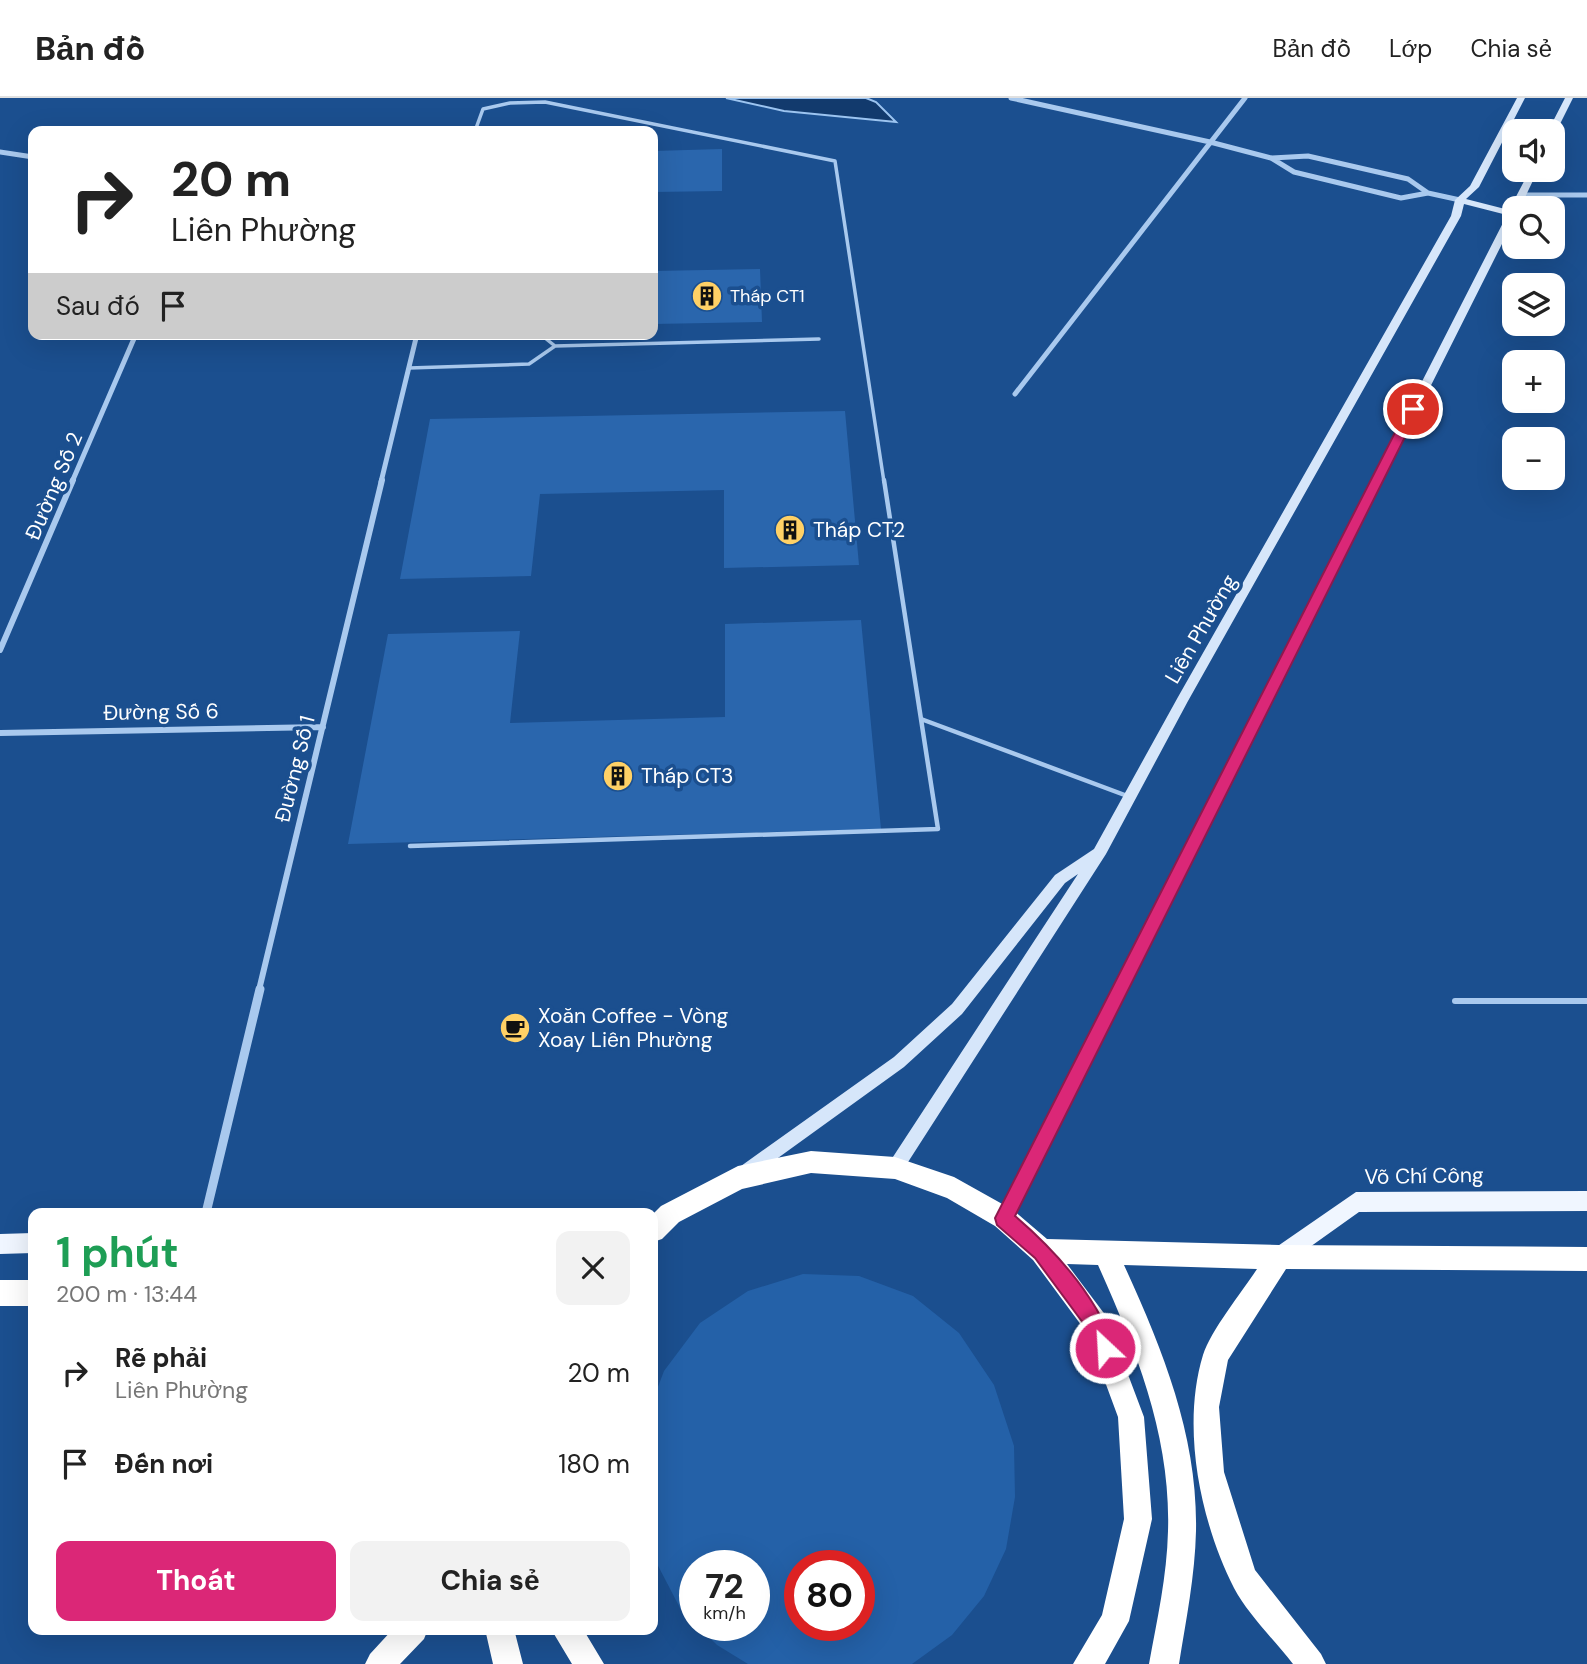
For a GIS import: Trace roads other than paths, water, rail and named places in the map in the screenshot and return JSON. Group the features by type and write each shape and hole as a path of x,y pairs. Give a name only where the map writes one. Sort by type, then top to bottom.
{"highway":[{"path":"658,1225 670,1214 738,1178 811,1162 895,1168 954,1189 1004,1218 1042,1251 1097,1325 1131,1417 1138,1519 1115,1621 1088,1664"},
{"path":"1042,1251 1279,1257 1587,1259"},
{"path":"1105,1253 1146,1342 1179,1469 1182,1530 1177,1588 1164,1664"},
{"path":"1279,1257 1216,1355 1206,1407 1210,1472 1230,1542 1245,1580 1311,1664"},
{"path":"0,1293 28,1293"},
{"path":"380,1664 408,1635"},
{"path":"501,1635 508,1664"},
{"path":"569,1635 589,1664"}],"main road":[{"name":"Võ Chí Công","path":"1279,1257 1356,1202 1587,1201"},
{"path":"0,1244 28,1243"}],"street":[{"path":"1012,98 1210,142 1271,158 1294,172 1401,198 1428,193"},
{"path":"1015,394 1245,98"},
{"name":"Liên Phường","path":"895,1168 1101,850 1182,700 1456,216 1460,200 1474,187 1521,98"},
{"path":"1558,119 1569,98"},
{"path":"0,152 28,156"},
{"path":"1271,158 1308,156 1408,179 1428,193 1502,209"},
{"path":"1528,182 1521,195 1587,195"},
{"path":"1004,1218 1502,233"},
{"name":"Đường Số 2","path":"0,650 133,340"},
{"name":"Đường Số 1","path":"207,1208 416,340"},
{"name":"Đường Số 6","path":"0,733 323,727"},
{"path":"738,1178 899,1062 957,1009 1059,879 1101,850"}],"lane":[{"path":"410,846 938,829 835,161 554,103 527,100 504,102 483,109 477,126"},
{"path":"548,340 555,346"},
{"path":"409,368 529,364 555,346 819,340"},
{"path":"921,719 1130,797"},
{"path":"1455,1002 1587,1001"}],"place":[{"name":"Tháp CT1","path":"707,296"},
{"name":"Tháp CT2","path":"790,530"},
{"name":"Tháp CT3","path":"618,776"},
{"name":"Xoăn Coffee - Vòng Xoay Liên Phường","path":"515,1028"}]}
